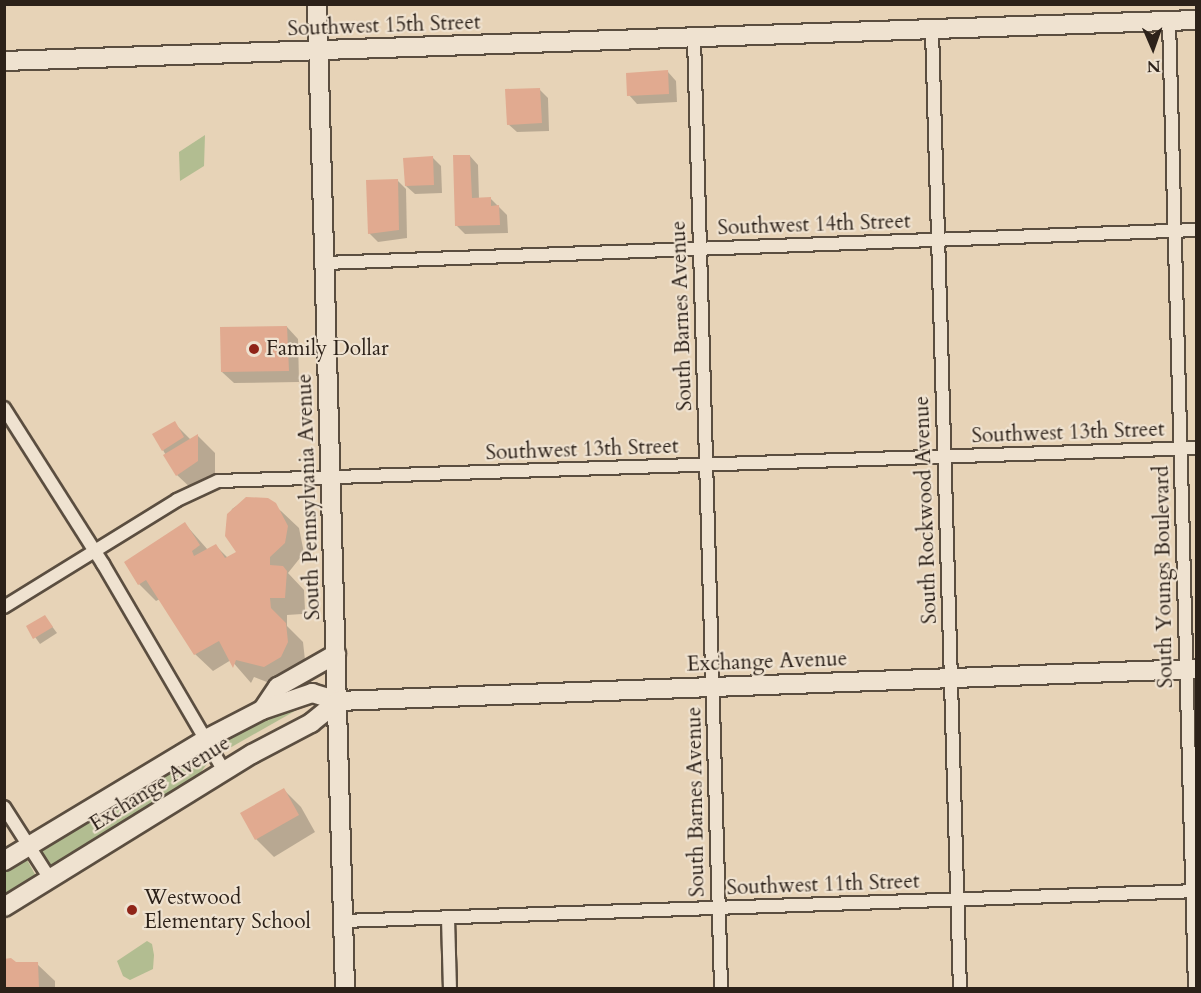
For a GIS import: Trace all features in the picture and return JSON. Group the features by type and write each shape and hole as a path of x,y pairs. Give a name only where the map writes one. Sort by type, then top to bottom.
{"main road":[{"name":"South Pennsylvania Avenue","path":"317,4 345,988"},
{"name":"Southwest 15th Street","path":"4,62 1197,20"},
{"path":"262,710 278,687 336,654"},
{"name":"Exchange Avenue","path":"4,861 206,739 262,710 312,693 338,701 1191,669"},
{"name":"Exchange Avenue","path":"4,907 224,771 311,723 338,701"}],"street":[{"name":"South Youngs Boulevard","path":"1169,21 1180,448 1191,669 1195,988"},
{"name":"South Rockwood Avenue","path":"932,30 960,988"},
{"name":"South Barnes Avenue","path":"694,38 721,988"},
{"name":"Southwest 14th Street","path":"325,263 1197,231"},
{"path":"4,408 94,552 224,771"},
{"name":"Southwest 13th Street","path":"4,607 192,491 218,481 1197,448"},
{"path":"4,807 50,879"},
{"name":"Southwest 11th Street","path":"343,921 1195,891"},
{"path":"448,918 450,988"}],"green space":[{"path":"205,135 204,166 180,181 179,152"},
{"path":"309,703 228,749 221,744 259,720"},
{"path":"205,756 211,759 193,782 52,869 40,849 193,757"},
{"path":"26,858 37,878 5,898 5,869"},
{"path":"147,941 152,944 153,969 130,980 123,976 117,961"}],"building":[{"path":"668,70 669,94 627,96 626,73"},
{"path":"540,88 542,123 507,125 505,89"},
{"path":"453,155 470,155 472,198 491,197 491,206 499,205 500,225 455,226"},
{"path":"433,156 434,185 405,186 403,158"},
{"path":"398,179 399,230 368,234 366,180"},
{"name":"Family Dollar","path":"287,326 289,371 221,372 220,327"},
{"path":"175,421 184,437 162,451 152,434"},
{"path":"198,434 198,461 176,476 163,455"},
{"path":"246,497 268,498 276,503 288,526 285,543 270,557 270,565 283,566 287,571 285,598 270,598 271,608 286,623 288,642 281,657 264,667 236,660 233,668 219,641 194,655 146,580 138,585 124,562 185,522 200,545 192,551 194,556 216,544 225,558 236,552 225,536 227,514"},
{"path":"45,615 53,627 33,639 26,626"},
{"path":"284,788 299,815 255,840 240,813"},
{"path":"11,958 16,962 38,962 39,988 4,988 4,959"}],"place":[{"name":"Family Dollar","path":"254,349"},
{"name":"Westwood Elementary School","path":"132,910"}]}
